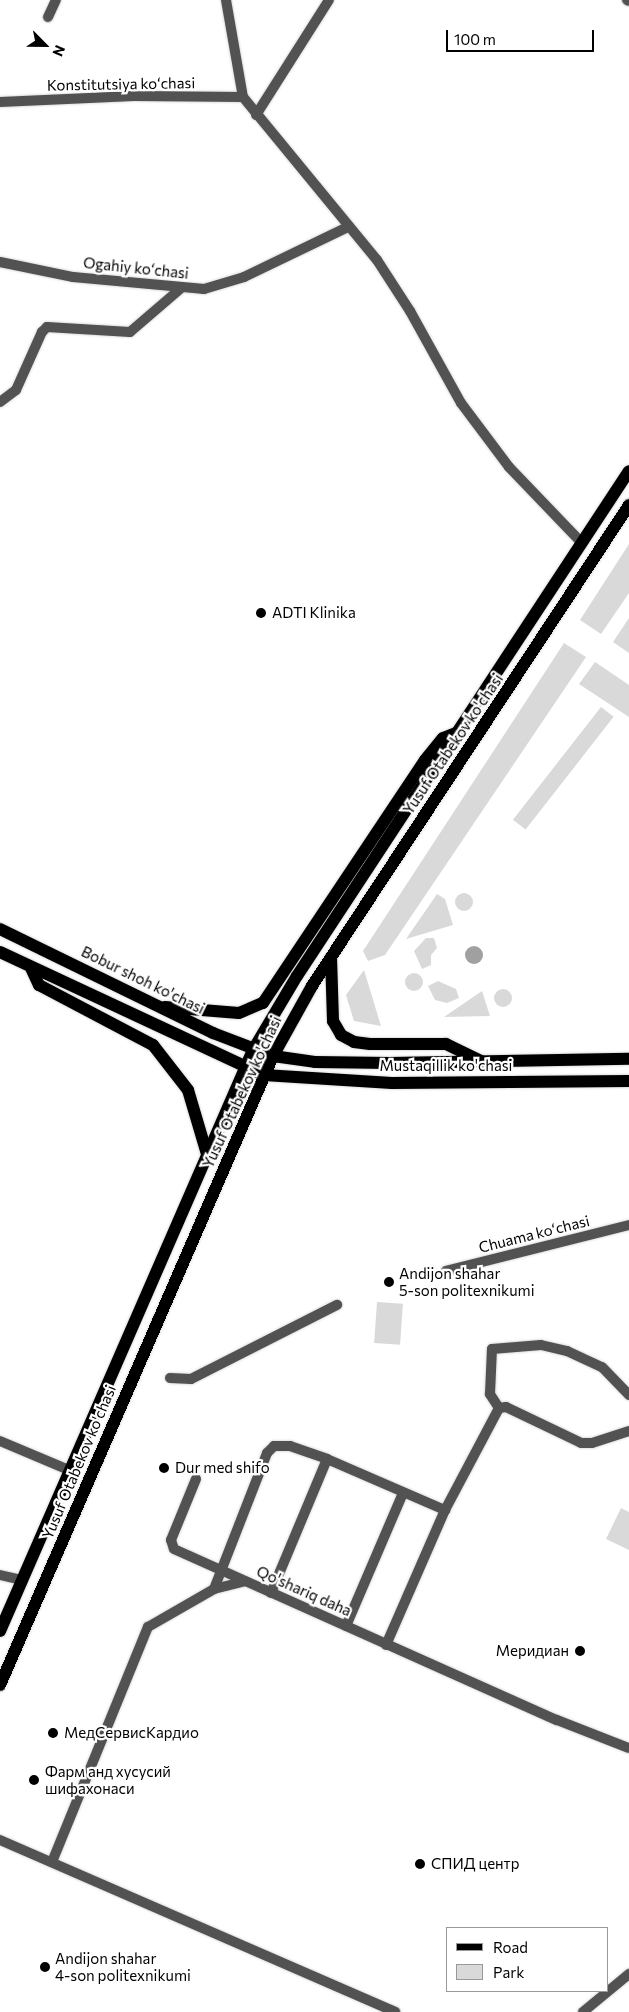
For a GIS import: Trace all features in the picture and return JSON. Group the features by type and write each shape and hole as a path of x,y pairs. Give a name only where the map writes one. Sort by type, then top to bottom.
{"main road":[{"name":"Yusuf Otabekov ko'chasi","path":"0,1631 253,1050 297,976 629,471"},
{"name":"Yusuf Otabekov ko'chasi","path":"0,1686 273,1056 331,957 629,505"},
{"path":"160,1006 239,1013 263,1003 425,760 443,738 459,732"},
{"name":"Bobur shoh ko'chasi","path":"0,929 253,1050 273,1056"},
{"path":"0,952 244,1068 264,1075"},
{"path":"331,957 333,1021 341,1035 354,1042 370,1044 446,1044 481,1061"},
{"path":"32,968 39,985 139,1036 153,1046 172,1066 188,1090 207,1154"},
{"name":"Mustaqillik ko'chasi","path":"273,1056 315,1062 629,1059"},
{"name":"Mustaqillik ko'chasi","path":"264,1075 392,1084 629,1081"}],"street":[{"path":"48,17 56,0"},
{"path":"226,0 243,97 377,260 461,403 509,467 582,543"},
{"path":"256,115 329,0"},
{"name":"Konstitutsiya koʻchasi","path":"0,102 134,96 243,97"},
{"name":"Ogahiy koʻchasi","path":"0,262 73,277 131,280 180,289 204,289 244,278 348,227"},
{"path":"0,402 16,390 42,332 47,327 130,332 180,289"},
{"name":"Chuama koʻchasi","path":"446,1271 629,1226"},
{"path":"170,1378 191,1379 337,1305"},
{"path":"499,1408 490,1394 492,1349 541,1345 566,1351 602,1367 629,1395"},
{"path":"499,1408 506,1407 581,1443 592,1443 629,1431"},
{"path":"386,1645 445,1510 499,1408"},
{"path":"0,1441 70,1470"},
{"path":"214,1589 220,1568 267,1453 274,1446 290,1446 327,1459 445,1510"},
{"path":"271,1592 327,1459"},
{"path":"196,1479 170,1545 245,1581"},
{"path":"346,1626 403,1493"},
{"path":"0,1575 22,1580"},
{"name":"Qo'shariq daha","path":"52,1862 148,1627 214,1589 245,1581 386,1645 629,1748"},
{"path":"0,1840 395,2012"},
{"path":"609,1991 629,1974"},
{"path":"583,2012 607,1992"}],"green space":[{"path":"629,544 629,593 601,634 580,620"},
{"path":"629,618 629,653 613,642"},
{"path":"564,643 586,657 385,955 368,961 363,951"},
{"path":"595,662 629,685 629,717 579,684"},
{"path":"601,707 614,717 526,830 513,820"},
{"path":"464,893 470,896 473,902 470,908 464,911 458,908 455,902 458,896"},
{"path":"437,894 445,899 453,925 406,939"},
{"path":"426,938 434,938 437,948 431,955 431,965 422,969 414,951"},
{"path":"364,970 381,1026 354,1021 346,995"},
{"path":"414,973 420,976 423,982 420,988 414,991 408,988 405,982 408,976"},
{"path":"438,981 456,989 459,998 447,1003 435,1000 428,986"},
{"path":"503,989 509,992 512,998 509,1004 503,1007 497,1004 494,998 497,992"},
{"path":"482,991 490,1016 444,1017"},
{"path":"377,1302 403,1304 400,1345 374,1343"},
{"path":"621,1508 629,1512 629,1550 606,1539"}],"shaded area":[{"path":"474,946 480,949 483,955 480,961 474,964 468,961 465,955 468,949"}],"place":[{"name":"ADTI Klinika","path":"261,613"},
{"name":"Andijon shahar 5-son politexnikumi","path":"389,1282"},
{"name":"Dur med shifo","path":"164,1468"},
{"name":"Меридиан","path":"580,1651"},
{"name":"МедСервисКардио","path":"53,1733"},
{"name":"Фарм анд хусусий шифахонаси","path":"34,1780"},
{"name":"СПИД центр","path":"420,1864"},
{"name":"Andijon shahar 4-son politexnikumi","path":"45,1967"}]}
